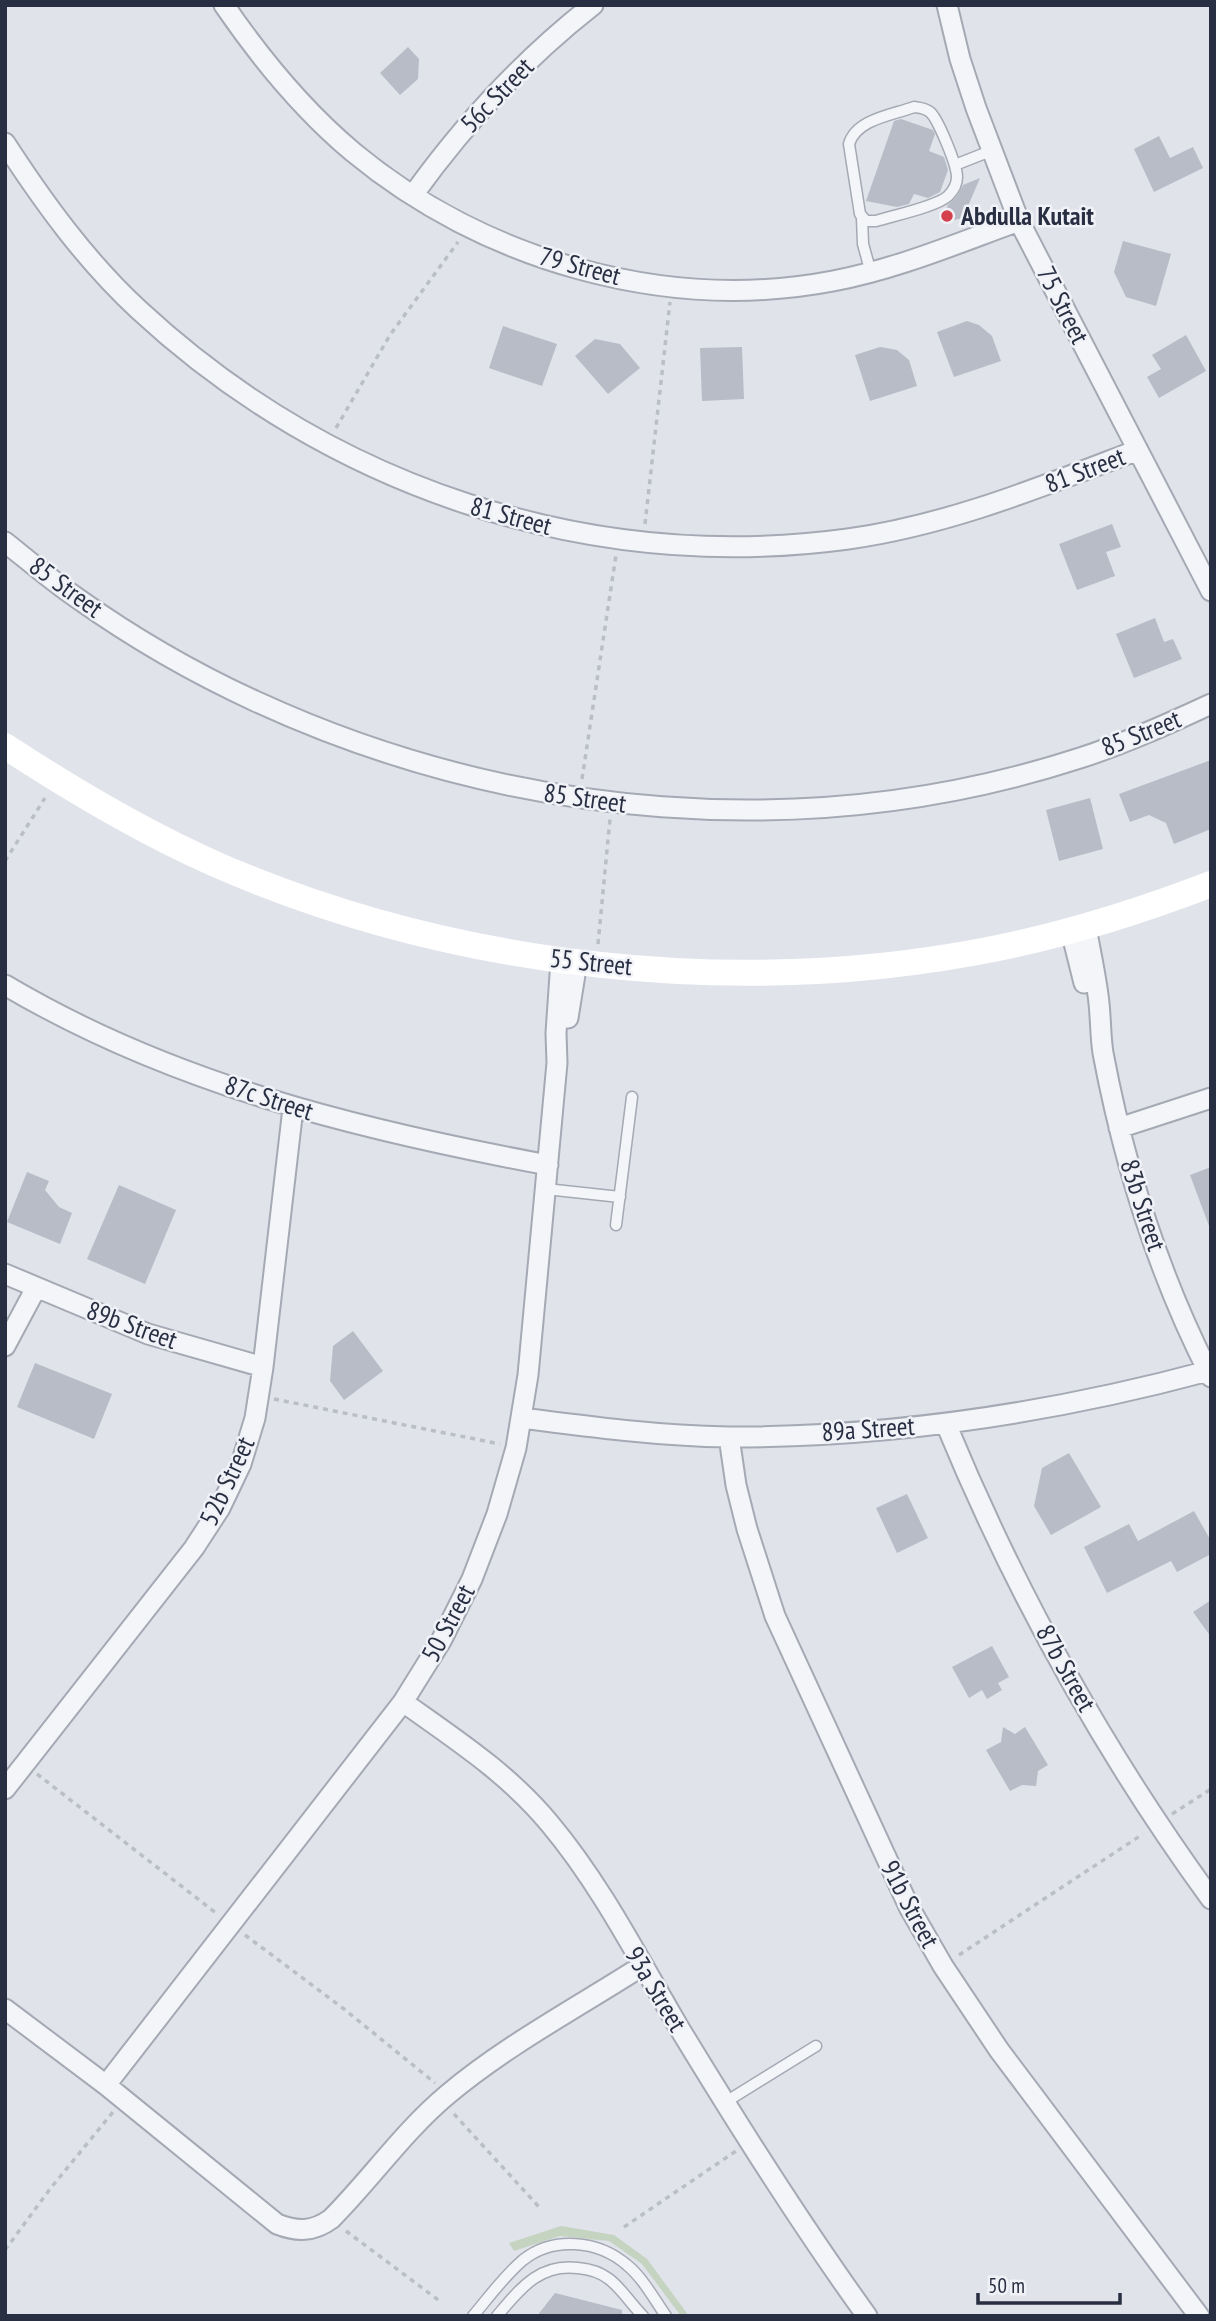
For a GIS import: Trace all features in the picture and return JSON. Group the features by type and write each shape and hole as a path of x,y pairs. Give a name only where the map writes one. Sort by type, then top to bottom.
{"street":[{"name":"79 Street","path":"224,5 252,47 300,102 354,152 413,195 468,227 521,250 576,268 672,286 752,289 792,287 871,273 1019,221"},
{"name":"75 Street","path":"947,5 960,59 1019,221 1211,591"},
{"name":"56c Street","path":"413,195 482,108 540,51 592,6"},
{"name":"81 Street","path":"5,143 38,193 84,253 136,308 193,358 255,403 326,445 401,481 480,509 561,530 643,542 711,547 849,539 916,526 990,506 1138,450"},
{"name":"85 Street","path":"5,542 77,598 171,657 253,700 340,737 428,766 519,788 612,803 690,809 769,810 848,805 927,795 1004,779 1080,758 1159,728 1211,704"},
{"name":"55 Street","path":"5,746 56,780 134,825 216,864 300,897 386,924 474,945 578,962 672,970 754,972 835,969 930,959 997,948 1078,929 1211,884"},
{"name":"83b Street","path":"1078,929 1098,997 1099,1027 1119,1128 1148,1224 1175,1299 1210,1374"},
{"name":"50 Street","path":"106,2085 403,1702 441,1641 472,1579 497,1514 522,1418 557,1063 566,1034 578,962"},
{"name":"87c Street","path":"5,985 150,1057 293,1108 389,1133 548,1165"},
{"path":"1119,1128 1211,1098"},
{"name":"52b Street","path":"5,1789 194,1548 220,1508 241,1464 259,1396 293,1108"},
{"name":"89b Street","path":"5,1274 148,1334 263,1367"},
{"path":"5,1346 36,1288"},
{"name":"89a Street","path":"522,1418 605,1428 729,1437 946,1424 1077,1404 1210,1374"},
{"name":"87b Street","path":"946,1424 976,1497 1044,1631 1158,1824 1211,1899"},
{"name":"91b Street","path":"729,1437 736,1485 747,1529 775,1616 884,1856 943,1966 999,2050 1199,2316"},
{"name":"93a Street","path":"403,1702 493,1767 523,1794 574,1854 724,2103 806,2229 867,2316"},
{"path":"5,2009 106,2085 277,2224 291,2230 306,2230 320,2227 331,2219 395,2145 441,2100 482,2068 642,1966"}],"lane":[{"path":"862,218 876,221 946,199 954,189 957,177 955,165 933,114 924,108 915,107 863,126 851,136 849,144 862,218 863,244 871,273"},
{"path":"955,165 992,150"},
{"path":"616,1224 632,1097"},
{"path":"546,1189 620,1197"},
{"path":"724,2103 816,2046"},
{"path":"472,2316 508,2274 525,2259 544,2248 566,2244 589,2245 610,2253 628,2266 666,2316"},
{"path":"497,2316 534,2276 566,2267 601,2274 619,2288 643,2316"}],"path":[{"path":"326,445 390,335 468,227"},
{"path":"643,542 672,286"},
{"path":"580,798 618,539"},
{"path":"5,861 56,780"},
{"path":"578,962 612,803"},
{"path":"259,1396 516,1448"},
{"path":"943,1966 1211,1789"},
{"path":"5,2250 50,2189 124,2100"},
{"path":"441,2100 540,2208"},
{"path":"625,2227 749,2142"},
{"path":"331,2219 441,2302"}],"green space":[{"path":"561,2226 614,2235 647,2259 689,2316 681,2316 642,2264 609,2241 560,2236 514,2251 509,2243"}],"building":[{"path":"408,47 419,59 418,79 400,95 380,73"},
{"path":"901,119 933,130 935,134 929,151 944,157 948,170 940,192 928,198 914,194 909,204 897,207 866,201 894,121"},
{"path":"1159,136 1170,158 1193,147 1203,168 1154,192 1134,149"},
{"path":"980,178 963,218 950,221 947,206 963,185"},
{"path":"1123,241 1171,254 1156,306 1126,297 1114,272"},
{"path":"967,321 979,325 992,336 1001,361 954,377 937,332"},
{"path":"503,326 557,344 542,386 489,368"},
{"path":"1186,335 1206,371 1159,398 1147,377 1161,369 1152,355"},
{"path":"595,339 620,344 640,368 608,394 575,356"},
{"path":"742,347 744,399 702,401 700,348"},
{"path":"880,347 897,350 909,360 917,386 870,401 855,355"},
{"path":"1112,524 1121,547 1106,552 1115,576 1077,590 1059,544"},
{"path":"1155,618 1164,642 1173,639 1182,659 1134,678 1116,634"},
{"path":"1211,760 1211,829 1174,844 1166,823 1149,815 1130,822 1119,794"},
{"path":"1090,798 1103,849 1059,861 1046,810"},
{"path":"1211,1167 1211,1226 1209,1226 1190,1175"},
{"path":"27,1172 49,1181 45,1190 59,1207 72,1213 60,1244 7,1222"},
{"path":"119,1185 176,1210 145,1284 87,1259"},
{"path":"353,1331 383,1371 344,1400 330,1381 333,1346"},
{"path":"35,1363 112,1394 94,1439 17,1407"},
{"path":"1069,1453 1101,1507 1051,1535 1034,1506 1042,1468"},
{"path":"907,1494 928,1538 897,1553 876,1508"},
{"path":"1194,1511 1211,1541 1211,1554 1177,1572 1171,1561 1107,1593 1084,1547 1129,1524 1138,1541"},
{"path":"1211,1600 1211,1637 1193,1612"},
{"path":"992,1646 1009,1677 998,1683 1002,1690 987,1699 982,1690 969,1698 952,1667"},
{"path":"1003,1727 1015,1734 1025,1727 1048,1765 1038,1771 1036,1786 1022,1785 1010,1791 986,1750 1001,1742"},
{"path":"555,2293 622,2310 622,2316 537,2316"}],"place":[{"name":"Abdulla Kutait","path":"947,216"}]}
